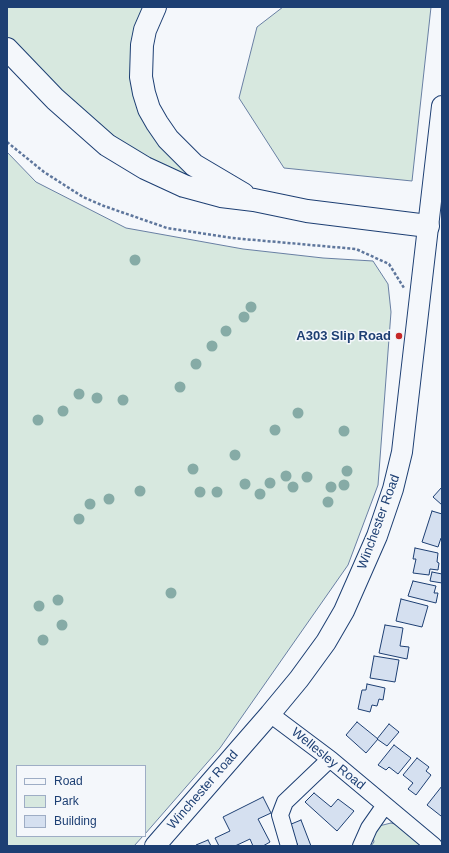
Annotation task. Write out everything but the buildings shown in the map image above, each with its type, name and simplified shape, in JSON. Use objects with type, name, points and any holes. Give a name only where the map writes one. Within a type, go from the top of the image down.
[{"type":"highway","points":[[155,7],[147,23],[142,45],[141,77],[149,109],[156,123],[168,139],[194,165],[254,200]]},
{"type":"highway","points":[[7,49],[72,115],[108,145],[145,168],[184,186],[221,196],[254,200],[307,211],[428,226]]},
{"type":"main road","name":"Winchester Road","points":[[155,846],[299,679],[344,611],[377,536],[393,489],[402,452],[442,106]]},
{"type":"street","name":"Wellesley Road","points":[[270,714],[330,759],[434,846]]},
{"type":"street","points":[[289,846],[280,816],[285,802],[330,759]]},
{"type":"street","points":[[361,846],[369,828],[385,806]]},
{"type":"path","points":[[7,142],[44,172],[84,197],[104,206],[167,228],[232,238],[356,248],[389,264],[418,311]]},
{"type":"green space","points":[[7,7],[150,7],[135,64],[200,182],[144,158],[69,103],[7,38]]},
{"type":"green space","points":[[283,7],[431,7],[412,181],[284,168],[239,98],[257,27]]},
{"type":"green space","points":[[7,152],[36,182],[126,228],[243,249],[323,258],[373,261],[388,284],[391,312],[378,485],[348,565],[220,748],[146,833],[146,765],[16,765],[16,837],[142,837],[134,846],[7,846]]},
{"type":"green space","points":[[391,823],[402,826],[424,846],[371,846],[374,842],[372,832],[379,826]]},
{"type":"place","name":"A303 Slip Road","points":[[399,336]]}]
